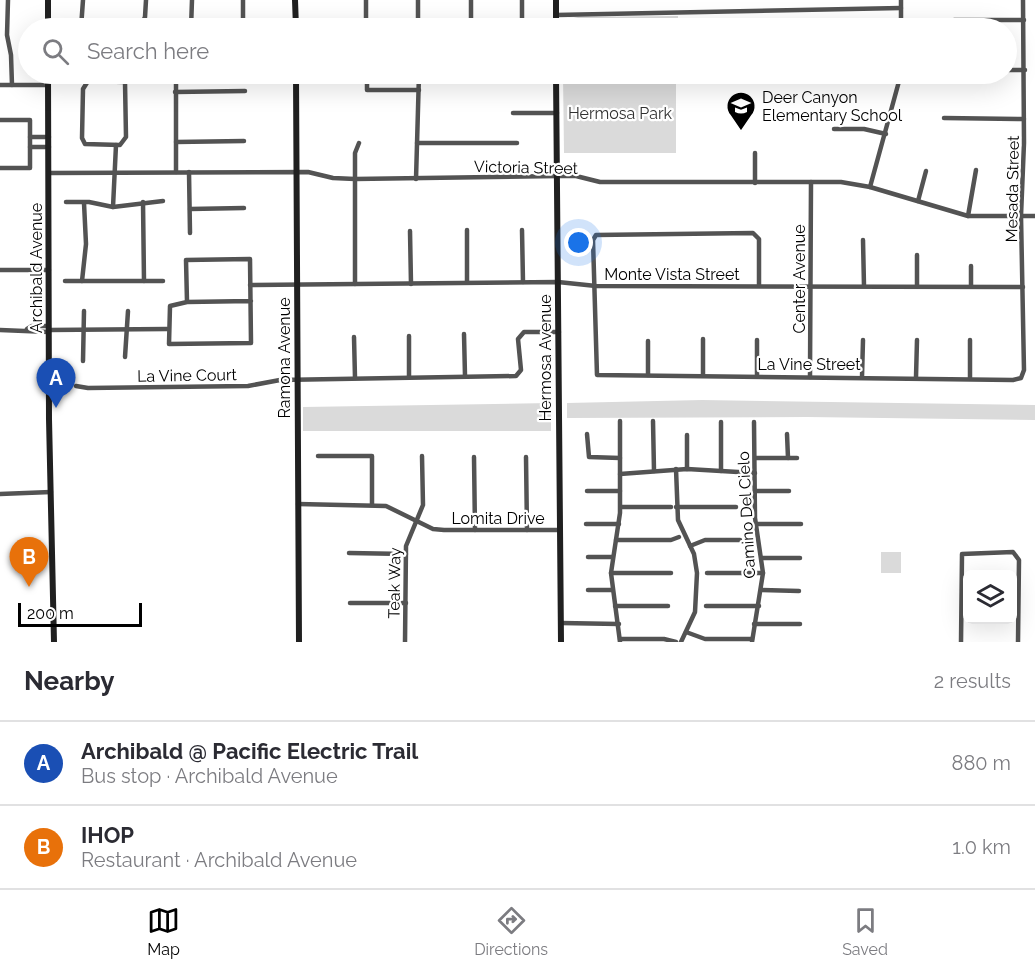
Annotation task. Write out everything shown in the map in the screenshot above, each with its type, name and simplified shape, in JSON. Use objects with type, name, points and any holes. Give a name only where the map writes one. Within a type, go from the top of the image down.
[{"type":"street","points":[[8,0],[12,85]]},
{"type":"street","points":[[48,0],[48,18]]},
{"type":"street","points":[[82,18],[83,0]]},
{"type":"street","points":[[145,18],[146,0]]},
{"type":"street","points":[[191,18],[192,0]]},
{"type":"street","points":[[243,0],[243,18]]},
{"type":"street","points":[[295,0],[296,18]]},
{"type":"street","points":[[366,0],[366,18]]},
{"type":"street","points":[[418,0],[418,18]]},
{"type":"street","points":[[471,0],[471,18]]},
{"type":"street","points":[[522,0],[522,18]]},
{"type":"street","points":[[556,0],[556,15],[901,8]]},
{"type":"street","points":[[901,0],[901,18]]},
{"type":"street","name":"Mesada Street","points":[[1021,378],[1024,370],[1021,216],[1024,119],[1023,0]]},
{"type":"street","points":[[1017,20],[1024,20]]},
{"type":"street","points":[[0,27],[8,27]]},
{"type":"street","points":[[1017,70],[1024,70]]},
{"type":"street","points":[[84,84],[82,138],[85,144],[116,145],[125,142],[126,84]]},
{"type":"street","points":[[175,84],[176,172]]},
{"type":"street","name":"Ramona Avenue","points":[[296,84],[299,642]]},
{"type":"street","points":[[367,84],[367,90],[419,90]]},
{"type":"street","points":[[416,179],[419,84]]},
{"type":"street","name":"Hermosa Avenue","points":[[556,84],[561,642]]},
{"type":"street","points":[[870,187],[899,84]]},
{"type":"street","points":[[0,85],[48,85]]},
{"type":"street","name":"Archibald Avenue","points":[[48,85],[54,642]]},
{"type":"street","points":[[175,92],[244,91]]},
{"type":"street","points":[[513,113],[557,113]]},
{"type":"street","points":[[944,118],[1024,119]]},
{"type":"street","points":[[0,120],[30,120],[30,168],[0,168]]},
{"type":"street","points":[[834,129],[864,129],[886,134]]},
{"type":"street","points":[[30,138],[49,138]]},
{"type":"street","points":[[176,142],[244,141]]},
{"type":"street","points":[[355,284],[355,153],[359,143]]},
{"type":"street","points":[[417,144],[517,143]]},
{"type":"street","points":[[113,207],[116,145]]},
{"type":"street","points":[[30,147],[49,147]]},
{"type":"street","points":[[755,153],[755,183]]},
{"type":"street","points":[[968,216],[976,170]]},
{"type":"street","points":[[918,201],[926,171]]},
{"type":"street","points":[[189,172],[190,232]]},
{"type":"street","name":"Victoria Street","points":[[49,173],[296,172],[355,179],[576,176],[600,182],[811,182],[870,187],[968,216],[1035,216]]},
{"type":"street","name":"Center Avenue","points":[[810,376],[811,182]]},
{"type":"street","points":[[66,202],[113,207],[164,201]]},
{"type":"street","points":[[143,202],[144,281]]},
{"type":"street","points":[[82,281],[86,252],[84,203]]},
{"type":"street","points":[[189,209],[244,208]]},
{"type":"street","points":[[466,230],[468,282]]},
{"type":"street","points":[[522,230],[523,282]]},
{"type":"street","points":[[410,231],[411,284]]},
{"type":"street","points":[[596,286],[594,240],[596,235],[758,235],[759,285]]},
{"type":"street","points":[[863,240],[864,286]]},
{"type":"street","points":[[917,255],[917,286]]},
{"type":"street","points":[[187,302],[186,260],[250,259],[251,343],[169,344],[167,329],[170,306],[187,302],[250,301]]},
{"type":"street","points":[[971,266],[971,286]]},
{"type":"street","points":[[0,270],[49,270]]},
{"type":"street","points":[[64,281],[164,281]]},
{"type":"street","name":"Monte Vista Street","points":[[250,285],[558,282],[596,286],[1023,287]]},
{"type":"street","name":"La Vine Street","points":[[596,286],[597,375],[1021,378]]},
{"type":"street","points":[[83,361],[84,311]]},
{"type":"street","points":[[125,357],[128,311]]},
{"type":"street","points":[[0,330],[27,329],[32,326],[49,329],[167,329]]},
{"type":"street","points":[[297,380],[519,374],[521,370],[520,335],[524,332],[559,332]]},
{"type":"street","points":[[464,334],[465,376]]},
{"type":"street","points":[[409,336],[409,377]]},
{"type":"street","points":[[354,337],[355,378]]},
{"type":"street","points":[[703,339],[703,375]]},
{"type":"street","points":[[970,339],[970,378]]},
{"type":"street","points":[[757,340],[757,376]]},
{"type":"street","points":[[862,377],[863,340]]},
{"type":"street","points":[[916,340],[916,377]]},
{"type":"street","points":[[648,341],[648,375]]},
{"type":"street","name":"La Vine Court","points":[[76,386],[88,388],[248,386],[268,381],[297,380]]},
{"type":"street","points":[[654,421],[654,471]]},
{"type":"street","points":[[620,422],[621,507],[611,573],[620,641],[664,639],[678,642],[686,632],[697,604],[697,566],[673,507],[676,469]]},
{"type":"street","points":[[721,422],[721,471]]},
{"type":"street","name":"Camino Del Cielo","points":[[752,641],[762,591],[763,573],[756,524],[754,422]]},
{"type":"street","points":[[587,434],[589,457],[620,458]]},
{"type":"street","points":[[787,434],[788,458]]},
{"type":"street","points":[[687,435],[687,469]]},
{"type":"street","points":[[318,456],[372,456],[372,505]]},
{"type":"street","name":"Teak Way","points":[[405,642],[406,540],[423,505],[422,456]]},
{"type":"street","points":[[474,457],[475,530]]},
{"type":"street","points":[[526,457],[527,530]]},
{"type":"street","points":[[755,458],[797,458]]},
{"type":"street","points":[[620,474],[676,469],[755,473]]},
{"type":"street","points":[[586,491],[620,491]]},
{"type":"street","points":[[755,491],[789,491]]},
{"type":"street","points":[[0,494],[51,492]]},
{"type":"street","name":"Lomita Drive","points":[[298,504],[372,505],[396,510],[433,529],[559,530]]},
{"type":"street","points":[[621,507],[736,507]]},
{"type":"street","points":[[586,524],[619,524]]},
{"type":"street","points":[[756,524],[801,524]]},
{"type":"street","points":[[616,540],[670,540],[679,537]]},
{"type":"street","points":[[690,546],[705,540],[740,540]]},
{"type":"street","points":[[962,642],[962,555],[1013,552],[1018,555],[1018,642]]},
{"type":"street","points":[[349,553],[406,554]]},
{"type":"street","points":[[588,557],[612,557]]},
{"type":"street","points":[[762,558],[800,558]]},
{"type":"street","points":[[611,573],[671,573]]},
{"type":"street","points":[[706,573],[763,573]]},
{"type":"street","points":[[588,590],[612,591]]},
{"type":"street","points":[[762,591],[799,591]]},
{"type":"street","points":[[350,603],[406,603]]},
{"type":"street","points":[[615,606],[668,606]]},
{"type":"street","points":[[706,606],[759,606]]},
{"type":"street","points":[[561,623],[619,624]]},
{"type":"street","points":[[754,624],[800,624]]},
{"type":"street","points":[[686,632],[705,639],[752,641]]},
{"type":"green space","points":[[678,16],[678,18],[574,18]]},
{"type":"green space","name":"Hermosa Park","points":[[563,84],[676,84],[676,153],[564,153]]},
{"type":"green space","points":[[702,400],[1035,405],[1035,420],[807,417],[567,418],[567,403]]},
{"type":"green space","points":[[551,403],[551,431],[303,431],[303,407]]},
{"type":"green space","points":[[881,552],[901,552],[901,573],[881,573]]},
{"type":"place","name":"Deer Canyon Elementary School","points":[[741,132]]},
{"type":"place","name":"Archibald @ Pacific Electric Trail","points":[[56,408]]},
{"type":"place","name":"IHOP","points":[[29,587]]}]
